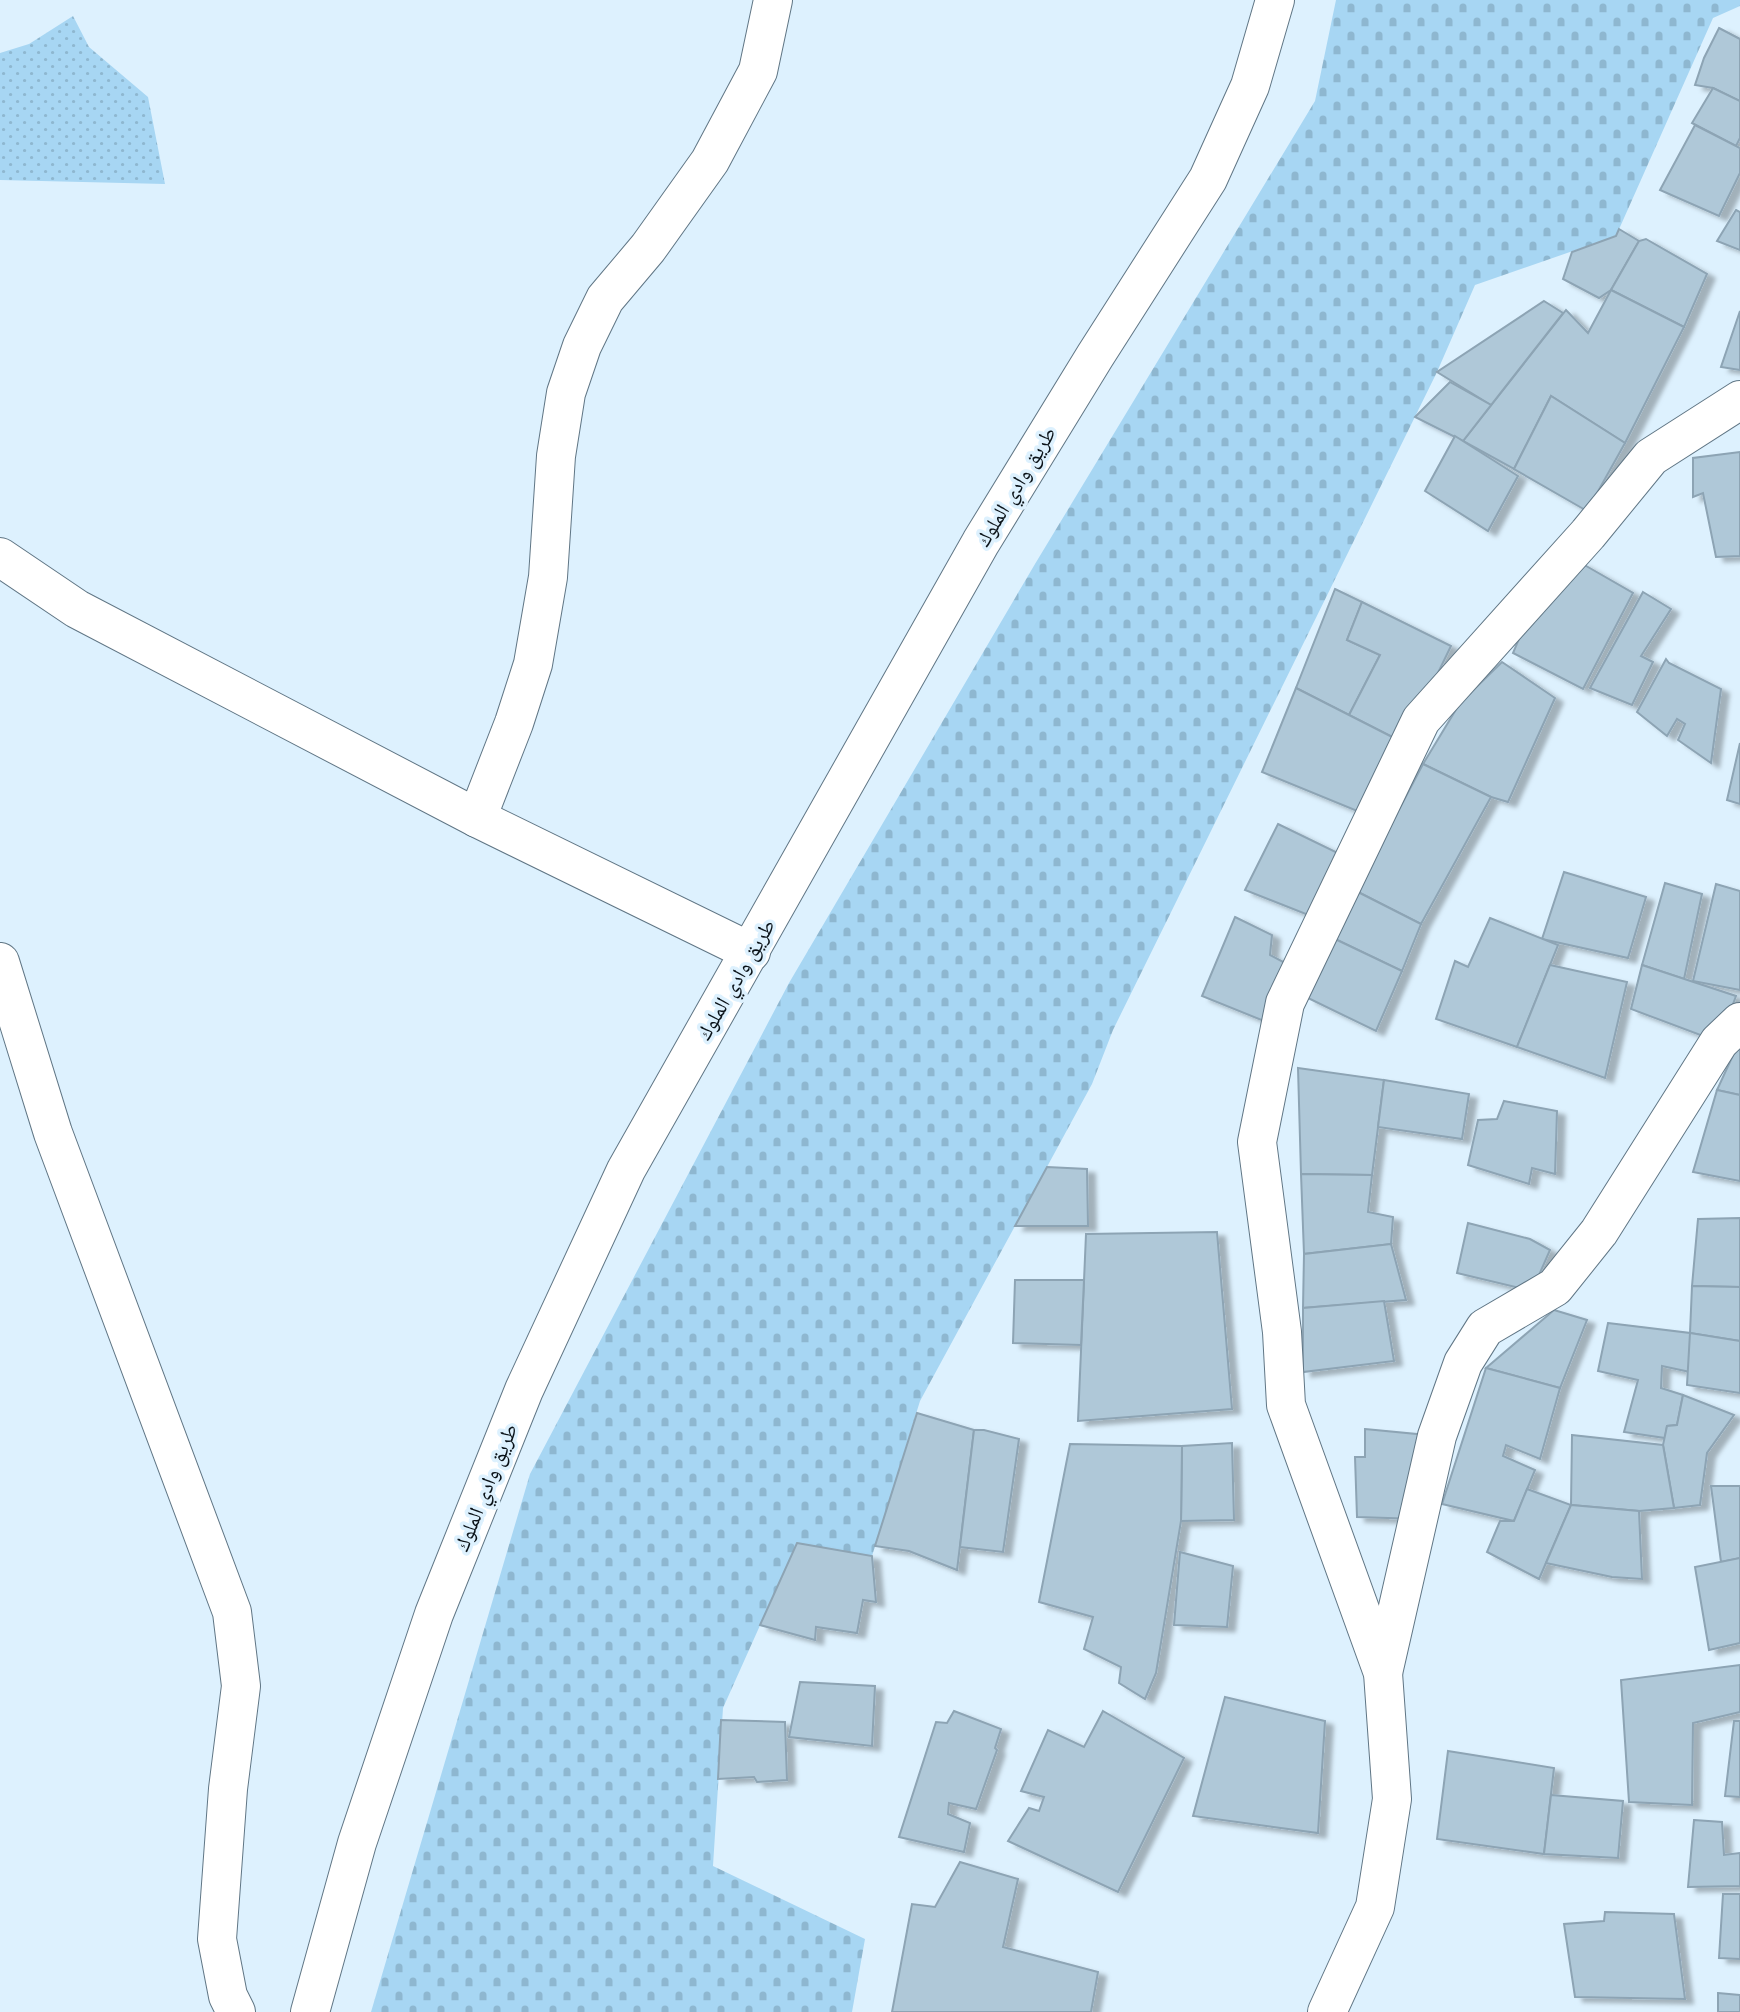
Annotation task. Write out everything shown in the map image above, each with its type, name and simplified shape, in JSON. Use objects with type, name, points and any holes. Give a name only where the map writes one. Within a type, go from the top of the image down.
[{"type":"street","points":[[477,818],[514,723],[533,664],[548,577],[556,456],[566,393],[582,346],[605,299],[648,248],[710,161],[758,71],[773,0]]},
{"type":"street","name":"طريق وادي الملوك","points":[[310,2012],[357,1843],[434,1614],[524,1390],[626,1170],[981,542],[1080,379],[1208,178],[1250,86],[1275,0]]},
{"type":"street","points":[[1327,2012],[1375,1907],[1392,1798],[1383,1673],[1286,1405],[1282,1332],[1257,1142],[1285,1003],[1421,720],[1588,534],[1651,457],[1740,400]]},
{"type":"street","points":[[0,557],[77,609],[477,818],[751,952]]},
{"type":"street","points":[[0,962],[53,1133],[232,1612],[241,1686],[228,1789],[217,1939],[228,1996],[236,2012]]},
{"type":"street","points":[[1383,1673],[1437,1436],[1463,1363],[1485,1328],[1555,1287],[1599,1232],[1719,1042],[1740,1022]]},
{"type":"green space","points":[[1336,0],[1740,0],[1740,6],[1713,18],[1616,236],[1475,285],[1437,372],[1113,1030],[1092,1084],[920,1401],[872,1556],[797,1543],[723,1708],[713,1866],[865,1939],[852,2012],[371,2012],[530,1474],[789,983],[1035,564],[1315,101]]},
{"type":"green space","points":[[73,16],[89,47],[148,97],[165,184],[0,180],[0,53],[29,44]]},
{"type":"building","points":[[1719,28],[1740,39],[1740,101],[1713,88],[1695,85],[1704,58]]},
{"type":"building","points":[[1713,88],[1740,101],[1740,138],[1736,146],[1692,123]]},
{"type":"building","points":[[1695,125],[1740,148],[1740,173],[1719,216],[1660,190]]},
{"type":"building","points":[[1736,210],[1740,212],[1740,250],[1717,241]]},
{"type":"building","points":[[1619,229],[1639,241],[1611,290],[1599,298],[1563,279],[1572,252],[1616,236]]},
{"type":"building","points":[[1646,239],[1707,274],[1684,327],[1611,290],[1639,241]]},
{"type":"building","points":[[1611,290],[1684,327],[1625,443],[1551,396],[1514,469],[1463,441],[1566,310],[1588,333]]},
{"type":"building","points":[[1544,301],[1563,313],[1491,405],[1437,372]]},
{"type":"building","points":[[1740,311],[1740,370],[1721,367]]},
{"type":"building","points":[[1450,382],[1491,405],[1463,441],[1415,417]]},
{"type":"building","points":[[1551,396],[1625,443],[1587,511],[1514,469]]},
{"type":"building","points":[[1455,436],[1518,476],[1488,531],[1425,491]]},
{"type":"building","points":[[1740,452],[1740,556],[1716,557],[1703,493],[1693,497],[1693,458]]},
{"type":"building","points":[[1581,563],[1633,593],[1583,689],[1513,653],[1527,620]]},
{"type":"building","points":[[1335,589],[1362,602],[1347,640],[1380,655],[1349,715],[1296,688]]},
{"type":"building","points":[[1643,592],[1671,609],[1641,656],[1653,662],[1632,705],[1590,688]]},
{"type":"building","points":[[1362,602],[1451,646],[1404,743],[1349,715],[1380,655],[1347,640]]},
{"type":"building","points":[[1666,659],[1721,689],[1711,763],[1678,740],[1685,724],[1677,719],[1667,736],[1637,712]]},
{"type":"building","points":[[1502,662],[1555,698],[1508,802],[1491,797],[1423,764],[1460,703]]},
{"type":"building","points":[[1296,688],[1404,743],[1367,815],[1262,772]]},
{"type":"building","points":[[1740,743],[1740,804],[1727,800]]},
{"type":"building","points":[[1423,764],[1491,797],[1421,924],[1356,891]]},
{"type":"building","points":[[1278,824],[1346,857],[1321,920],[1245,890]]},
{"type":"building","points":[[1564,872],[1646,897],[1628,958],[1542,939]]},
{"type":"building","points":[[1665,883],[1702,894],[1684,979],[1642,965]]},
{"type":"building","points":[[1716,884],[1740,891],[1740,990],[1693,981]]},
{"type":"building","points":[[1356,891],[1421,924],[1402,971],[1335,939]]},
{"type":"building","points":[[1235,917],[1272,935],[1270,955],[1300,971],[1269,1023],[1202,996]]},
{"type":"building","points":[[1490,918],[1558,945],[1517,1047],[1436,1019],[1455,961],[1468,967]]},
{"type":"building","points":[[1335,939],[1402,971],[1376,1031],[1308,998]]},
{"type":"building","points":[[1550,965],[1627,982],[1605,1078],[1517,1047]]},
{"type":"building","points":[[1642,965],[1736,996],[1719,1042],[1631,1009]]},
{"type":"building","points":[[1740,1040],[1740,1095],[1717,1090]]},
{"type":"building","points":[[1298,1068],[1384,1080],[1372,1175],[1301,1174]]},
{"type":"building","points":[[1384,1080],[1469,1094],[1462,1139],[1378,1127]]},
{"type":"building","points":[[1717,1090],[1740,1095],[1740,1181],[1693,1172]]},
{"type":"building","points":[[1504,1101],[1557,1111],[1555,1174],[1532,1168],[1529,1184],[1468,1165],[1478,1120],[1497,1119]]},
{"type":"building","points":[[1047,1167],[1087,1169],[1088,1226],[1015,1226]]},
{"type":"building","points":[[1301,1174],[1372,1175],[1368,1212],[1393,1217],[1391,1244],[1304,1254]]},
{"type":"building","points":[[1740,1218],[1740,1287],[1692,1286],[1698,1219]]},
{"type":"building","points":[[1468,1223],[1530,1239],[1550,1250],[1532,1291],[1457,1273]]},
{"type":"building","points":[[1217,1232],[1232,1409],[1078,1421],[1086,1234]]},
{"type":"building","points":[[1391,1244],[1406,1300],[1303,1308],[1304,1254]]},
{"type":"building","points":[[1015,1280],[1084,1280],[1081,1345],[1013,1343]]},
{"type":"building","points":[[1692,1286],[1740,1287],[1740,1341],[1690,1333]]},
{"type":"building","points":[[1384,1301],[1394,1361],[1303,1372],[1303,1308]]},
{"type":"building","points":[[1554,1310],[1587,1320],[1560,1388],[1486,1368]]},
{"type":"building","points":[[1608,1323],[1690,1333],[1690,1372],[1662,1366],[1661,1388],[1683,1395],[1677,1425],[1667,1426],[1665,1438],[1624,1432],[1638,1380],[1598,1371]]},
{"type":"building","points":[[1690,1333],[1740,1341],[1740,1393],[1687,1385]]},
{"type":"building","points":[[1486,1368],[1560,1388],[1540,1459],[1506,1445],[1503,1456],[1535,1470],[1514,1521],[1442,1504]]},
{"type":"building","points":[[1683,1395],[1734,1415],[1707,1453],[1700,1505],[1674,1508],[1663,1445],[1667,1426],[1677,1425]]},
{"type":"building","points":[[917,1413],[974,1430],[957,1570],[909,1551],[875,1546]]},
{"type":"building","points":[[1365,1429],[1437,1436],[1419,1519],[1357,1517],[1355,1457],[1365,1457]]},
{"type":"building","points":[[974,1430],[1019,1439],[1003,1552],[960,1547]]},
{"type":"building","points":[[1572,1435],[1663,1445],[1674,1508],[1639,1511],[1571,1505]]},
{"type":"building","points":[[1232,1443],[1234,1520],[1181,1521],[1182,1446]]},
{"type":"building","points":[[1070,1444],[1182,1446],[1181,1521],[1156,1673],[1145,1699],[1119,1683],[1121,1667],[1084,1649],[1093,1617],[1039,1602]]},
{"type":"building","points":[[1711,1486],[1740,1486],[1740,1558],[1721,1562]]},
{"type":"building","points":[[1527,1489],[1571,1505],[1539,1579],[1487,1552],[1500,1521],[1514,1521]]},
{"type":"building","points":[[1571,1505],[1639,1511],[1642,1579],[1612,1577],[1546,1563]]},
{"type":"building","points":[[797,1543],[872,1556],[876,1602],[863,1600],[857,1633],[816,1627],[815,1640],[760,1625]]},
{"type":"building","points":[[1180,1552],[1233,1566],[1227,1627],[1174,1625]]},
{"type":"building","points":[[1740,1558],[1740,1643],[1709,1650],[1695,1567]]},
{"type":"building","points":[[1740,1665],[1740,1712],[1693,1723],[1692,1805],[1629,1802],[1621,1680]]},
{"type":"building","points":[[800,1682],[875,1686],[872,1746],[789,1737]]},
{"type":"building","points":[[1225,1697],[1325,1721],[1318,1833],[1193,1816]]},
{"type":"building","points":[[954,1711],[1001,1729],[995,1748],[997,1750],[976,1809],[949,1803],[948,1814],[970,1823],[964,1852],[899,1837],[936,1722],[947,1723]]},
{"type":"building","points":[[1103,1711],[1184,1758],[1118,1892],[1008,1841],[1029,1808],[1039,1811],[1044,1797],[1021,1791],[1048,1730],[1084,1747]]},
{"type":"building","points":[[721,1720],[785,1722],[787,1780],[757,1782],[754,1777],[718,1779]]},
{"type":"building","points":[[1734,1721],[1740,1721],[1740,1797],[1725,1796]]},
{"type":"building","points":[[1448,1751],[1554,1768],[1544,1854],[1437,1839]]},
{"type":"building","points":[[1551,1795],[1623,1801],[1618,1858],[1544,1854]]},
{"type":"building","points":[[1694,1820],[1722,1822],[1724,1855],[1740,1853],[1740,1886],[1688,1887]]},
{"type":"building","points":[[960,1862],[1018,1879],[1003,1947],[1098,1972],[1091,2012],[892,2012],[912,1904],[935,1907]]},
{"type":"building","points":[[1723,1894],[1740,1894],[1740,1959],[1719,1958]]},
{"type":"building","points":[[1605,1912],[1674,1914],[1685,1999],[1575,1997],[1564,1924],[1604,1921]]},
{"type":"building","points":[[1718,1993],[1740,1995],[1740,2012],[1718,2012]]}]
